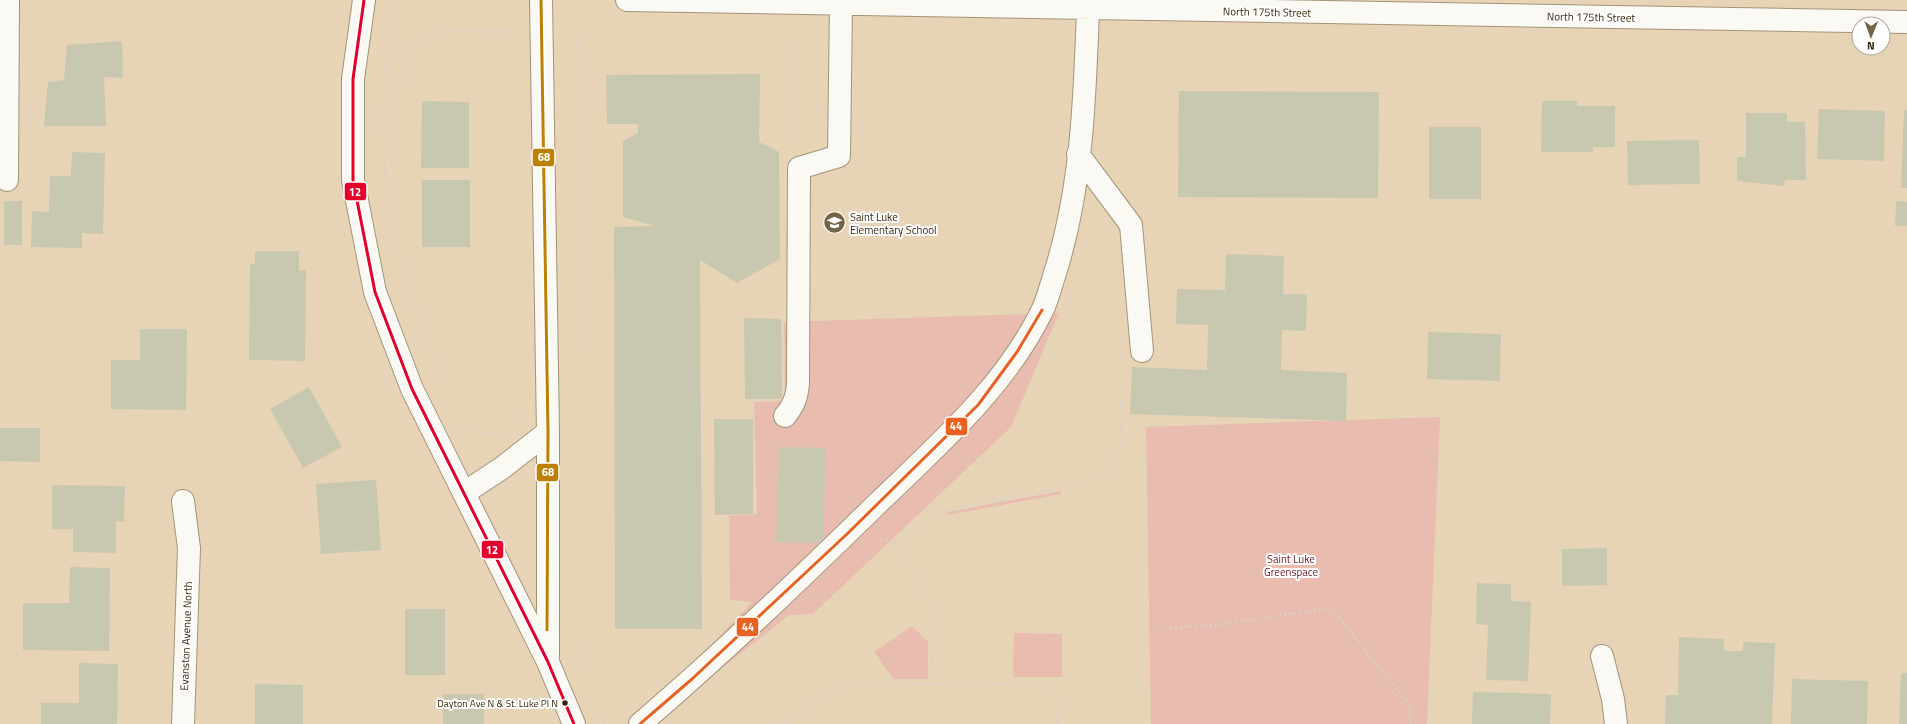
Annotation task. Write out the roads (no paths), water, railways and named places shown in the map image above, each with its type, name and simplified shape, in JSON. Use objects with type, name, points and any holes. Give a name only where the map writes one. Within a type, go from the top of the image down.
[{"type":"street","points":[[7,180],[8,0]]},
{"type":"street","points":[[364,0],[352,79],[353,180],[375,292],[412,389],[548,662],[574,724]]},
{"type":"street","points":[[541,0],[548,432],[548,662]]},
{"type":"street","name":"North 175th Street","points":[[627,0],[1088,8],[1633,9],[1907,22]]},
{"type":"street","points":[[785,416],[792,408],[797,397],[798,383],[799,168],[839,156],[841,4]]},
{"type":"street","points":[[640,724],[692,679],[846,534],[978,405],[1017,352],[1042,310],[1063,246],[1074,193],[1086,74],[1088,8]]},
{"type":"street","points":[[1078,154],[1131,225],[1142,351]]},
{"type":"street","points":[[464,493],[502,468],[548,432]]},
{"type":"street","name":"Evanston Avenue North","points":[[183,501],[189,548],[183,724]]},
{"type":"street","points":[[1602,656],[1613,700],[1616,724]]},
{"type":"place","name":"Saint Luke Elementary School","points":[[835,223]]},
{"type":"place","name":"Dayton Ave N & St. Luke Pl N","points":[[565,703]]},
{"type":"park label","name":"Saint Luke Greenspace","points":[[1291,565]]}]
